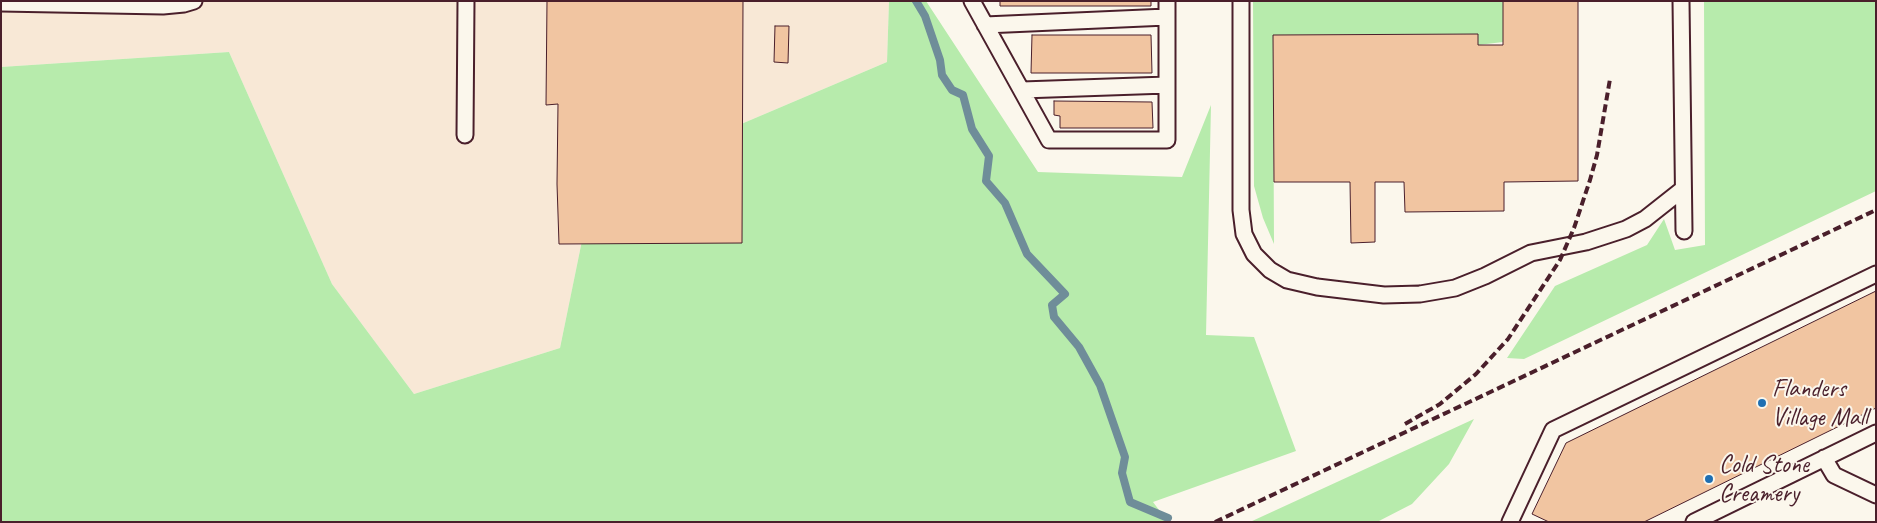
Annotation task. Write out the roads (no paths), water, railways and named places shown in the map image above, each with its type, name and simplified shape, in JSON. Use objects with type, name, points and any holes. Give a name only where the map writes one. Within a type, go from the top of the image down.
[{"type":"lane","points":[[1,4],[163,6],[194,1]]},
{"type":"lane","points":[[465,135],[466,1]]},
{"type":"lane","points":[[972,1],[985,25],[1022,90],[1049,140],[1167,140],[1167,9],[985,25]]},
{"type":"lane","points":[[1241,1],[1241,210],[1244,234],[1254,254],[1270,270],[1287,280],[1325,288],[1384,295],[1420,294],[1454,288],[1485,276],[1532,253],[1586,242],[1626,229],[1645,219],[1683,189]]},
{"type":"lane","points":[[1681,1],[1684,231]]},
{"type":"lane","points":[[1022,90],[1167,85]]},
{"type":"lane","points":[[1510,522],[1553,430],[1876,274]]},
{"type":"lane","points":[[1694,522],[1876,433]]},
{"type":"lane","points":[[1824,458],[1834,475],[1876,495]]},
{"type":"waterway","points":[[916,1],[925,16],[940,60],[942,75],[952,90],[963,95],[972,129],[989,156],[986,181],[1005,203],[1027,254],[1065,294],[1052,305],[1054,317],[1079,347],[1100,385],[1125,457],[1122,473],[1130,502],[1168,518]]},
{"type":"railway","points":[[1405,424],[1440,404],[1476,374],[1508,339],[1560,260],[1574,228],[1597,155],[1610,79]]},
{"type":"railway","points":[[1215,522],[1876,210]]},
{"type":"place","name":"Flanders Village Mall","points":[[1762,403]]},
{"type":"place","name":"Cold Stone Creamery","points":[[1709,479]]}]
